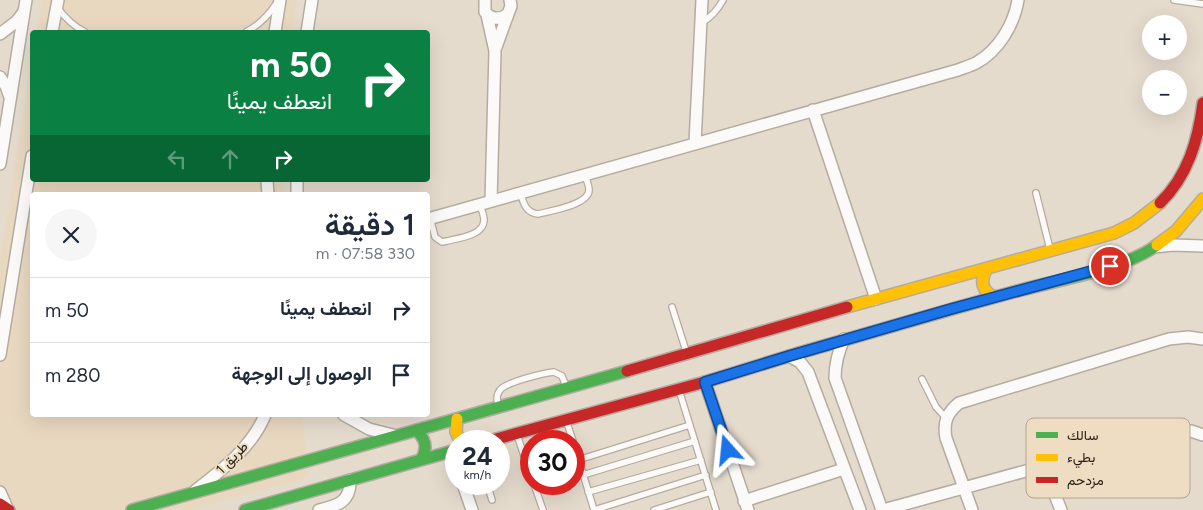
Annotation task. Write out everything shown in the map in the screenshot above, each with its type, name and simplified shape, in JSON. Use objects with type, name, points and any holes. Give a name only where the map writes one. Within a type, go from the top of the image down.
[{"type":"street","points":[[275,30],[279,0]]},
{"type":"street","points":[[307,30],[312,0]]},
{"type":"street","points":[[485,0],[484,8],[495,51]]},
{"type":"street","points":[[486,203],[495,51],[500,32],[511,6],[510,0]]},
{"type":"street","points":[[695,143],[702,0]]},
{"type":"street","points":[[430,219],[958,70],[976,63],[992,52],[1004,36],[1013,19],[1018,0]]},
{"type":"street","points":[[52,30],[57,3]]},
{"type":"street","points":[[0,34],[13,25],[25,6]]},
{"type":"street","points":[[0,164],[3,127],[11,99],[25,6]]},
{"type":"street","points":[[487,15],[498,19],[508,14]]},
{"type":"street","points":[[0,77],[11,99]]},
{"type":"street","points":[[510,436],[705,382],[844,339],[950,294],[986,270],[1114,234],[1149,214],[1164,201],[1181,177],[1194,151],[1203,104]]},
{"type":"street","points":[[813,110],[876,299]]},
{"type":"street","points":[[0,355],[30,168]]},
{"type":"street","points":[[132,510],[876,299],[950,294],[994,297],[1096,270],[1125,261],[1153,248],[1176,231],[1196,210],[1203,199]]},
{"type":"street","points":[[1153,248],[1173,245],[1203,246]]},
{"type":"street","points":[[986,270],[982,286],[989,295],[994,297]]},
{"type":"street","points":[[972,510],[944,428],[946,418],[951,409],[959,403],[1169,339],[1188,337],[1203,339]]},
{"type":"street","points":[[844,339],[837,358],[835,378],[883,510],[1026,472]]},
{"type":"street","points":[[789,356],[800,362],[808,372],[860,510]]},
{"type":"street","points":[[705,382],[746,505],[844,469]]},
{"type":"street","name":"طريق 1","points":[[192,493],[232,460],[249,441],[264,417]]},
{"type":"street","points":[[348,417],[369,429],[398,436]]},
{"type":"street","points":[[456,430],[457,419]]},
{"type":"street","points":[[416,430],[422,435],[426,448],[421,460]]},
{"type":"street","points":[[1190,431],[1203,435]]},
{"type":"street","points":[[246,510],[445,453]]},
{"type":"street","points":[[319,510],[336,506],[344,500],[350,489],[350,480]]},
{"type":"street","points":[[0,492],[5,507]]},
{"type":"street","points":[[466,495],[472,510]]},
{"type":"street","points":[[1056,498],[1061,510]]},
{"type":"lane","points":[[249,30],[258,25],[270,13],[279,0]]},
{"type":"lane","points":[[700,24],[718,10],[723,0]]},
{"type":"lane","points":[[1174,0],[1203,4]]},
{"type":"lane","points":[[57,3],[66,18],[80,30]]},
{"type":"lane","points":[[520,193],[526,208],[533,213],[538,214],[571,205],[579,202],[587,195],[589,190],[585,174]]},
{"type":"lane","points":[[1036,193],[1051,251]]},
{"type":"lane","points":[[430,222],[435,237],[442,242],[476,233],[483,225],[486,203]]},
{"type":"lane","points":[[672,307],[687,354]]},
{"type":"lane","points":[[498,407],[497,395],[506,385],[554,372],[562,376],[566,388]]},
{"type":"lane","points":[[922,379],[936,407],[946,418]]},
{"type":"lane","points":[[679,389],[711,492],[714,509]]},
{"type":"lane","points":[[566,420],[569,430]]},
{"type":"lane","points":[[585,458],[690,425]]},
{"type":"lane","points":[[516,434],[520,445]]},
{"type":"lane","points":[[585,474],[695,441]]},
{"type":"lane","points":[[588,492],[701,460]]},
{"type":"lane","points":[[585,482],[594,510],[706,476]]},
{"type":"lane","points":[[654,510],[711,492]]},
{"type":"lane","points":[[490,495],[492,500]]},
{"type":"lane","points":[[538,495],[543,510]]},
{"type":"shaded area","points":[[42,0],[297,0],[292,30],[37,30]]},
{"type":"shaded area","points":[[30,72],[30,182],[283,182],[284,192],[30,192],[30,417],[302,417],[309,477],[190,510],[0,510],[0,257]]},
{"type":"traffic: fast","points":[[799,353],[1021,290],[1111,267],[1144,253],[1157,245]]},
{"type":"traffic: fast","points":[[132,510],[627,371]]},
{"type":"traffic: fast","points":[[416,430],[425,444],[425,452],[421,460]]},
{"type":"traffic: fast","points":[[245,510],[445,453]]},
{"type":"traffic: slow","points":[[1157,245],[1176,231],[1203,199]]},
{"type":"traffic: slow","points":[[847,307],[1114,233],[1134,223],[1160,203]]},
{"type":"traffic: slow","points":[[986,270],[983,285],[987,292],[994,297]]},
{"type":"traffic: slow","points":[[456,430],[457,419]]},
{"type":"traffic: jam","points":[[1160,203],[1170,192],[1185,169],[1195,144],[1203,103]]},
{"type":"traffic: jam","points":[[627,371],[847,307]]},
{"type":"traffic: jam","points":[[510,435],[705,382],[799,353]]},
{"type":"traffic: jam","points":[[0,504],[9,510]]},
{"type":"route","points":[[728,450],[705,382],[951,309],[1110,266]]}]
